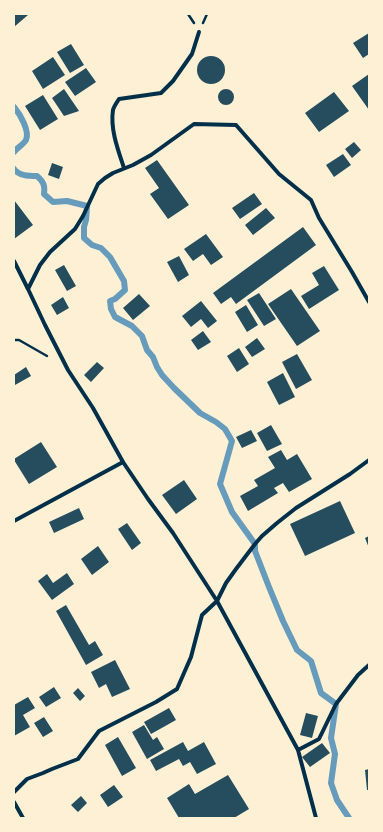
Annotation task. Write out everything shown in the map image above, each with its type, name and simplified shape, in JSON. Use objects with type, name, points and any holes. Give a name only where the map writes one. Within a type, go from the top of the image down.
[{"type":"street","points":[[124,168],[113,126],[113,108],[119,99],[161,94],[173,81],[192,54],[199,32]]},
{"type":"street","points":[[28,289],[40,265],[50,252],[75,229],[83,216],[98,184],[105,178],[151,155],[194,124],[236,125],[279,174],[311,200],[319,218],[369,302]]},
{"type":"street","points":[[14,261],[68,370],[94,408],[123,462],[173,533],[217,601],[298,750],[316,818]]},
{"type":"street","points":[[14,792],[27,779],[78,759],[99,731],[156,702],[177,689],[191,657],[202,615],[217,601],[236,569],[262,536],[296,508],[350,474],[369,460]]},
{"type":"street","points":[[14,521],[123,462]]},
{"type":"street","points":[[298,750],[319,739],[336,704],[358,676],[369,665]]},
{"type":"street","points":[[14,802],[23,818]]},
{"type":"path","points":[[14,340],[19,340],[48,356]]},
{"type":"building","points":[[14,14],[27,14],[28,15],[14,27]]},
{"type":"building","points":[[369,33],[369,54],[363,58],[353,43]]},
{"type":"building","points":[[71,44],[84,65],[70,73],[57,52]]},
{"type":"building","points":[[211,56],[221,60],[225,70],[221,80],[211,84],[201,80],[197,70],[201,60]]},
{"type":"building","points":[[53,57],[65,75],[43,89],[32,71]]},
{"type":"building","points":[[86,68],[96,82],[75,96],[65,82]]},
{"type":"building","points":[[369,74],[369,110],[352,86]]},
{"type":"building","points":[[64,89],[79,111],[64,116],[52,98]]},
{"type":"building","points":[[223,89],[229,89],[234,94],[232,103],[229,105],[223,105],[218,100],[218,94]]},
{"type":"building","points":[[334,92],[349,111],[319,132],[305,113]]},
{"type":"building","points":[[43,95],[58,119],[40,130],[25,106]]},
{"type":"building","points":[[354,142],[361,150],[352,158],[345,149]]},
{"type":"building","points":[[343,154],[351,165],[334,177],[326,165]]},
{"type":"building","points":[[157,160],[189,205],[168,219],[150,194],[159,188],[145,168]]},
{"type":"building","points":[[52,163],[63,167],[59,179],[48,175]]},
{"type":"building","points":[[254,193],[262,204],[240,219],[232,208]]},
{"type":"building","points":[[14,200],[33,225],[14,239]]},
{"type":"building","points":[[266,208],[275,218],[253,235],[245,225]]},
{"type":"building","points":[[303,227],[316,245],[236,304],[231,297],[221,304],[213,293]]},
{"type":"building","points":[[206,234],[223,257],[211,265],[203,254],[193,261],[184,249]]},
{"type":"building","points":[[179,256],[189,275],[178,282],[167,262]]},
{"type":"building","points":[[64,265],[76,286],[67,291],[55,270]]},
{"type":"building","points":[[324,266],[339,290],[309,309],[301,296],[319,285],[312,273]]},
{"type":"building","points":[[291,289],[320,331],[297,346],[268,304]]},
{"type":"building","points":[[259,293],[276,319],[264,326],[247,300]]},
{"type":"building","points":[[139,294],[150,306],[133,320],[123,308]]},
{"type":"building","points":[[63,297],[69,308],[57,315],[51,305]]},
{"type":"building","points":[[201,301],[217,321],[208,328],[201,319],[191,327],[182,316]]},
{"type":"building","points":[[246,305],[258,325],[247,332],[235,312]]},
{"type":"building","points":[[203,331],[211,342],[198,350],[191,340]]},
{"type":"building","points":[[257,338],[265,349],[252,357],[245,347]]},
{"type":"building","points":[[239,348],[249,364],[237,372],[227,356]]},
{"type":"building","points":[[297,354],[312,380],[296,389],[282,362]]},
{"type":"building","points":[[97,362],[104,368],[91,382],[84,375]]},
{"type":"building","points":[[26,367],[31,376],[15,385],[14,375]]},
{"type":"building","points":[[283,373],[295,397],[279,405],[267,382]]},
{"type":"building","points":[[271,425],[282,444],[267,451],[257,433]]},
{"type":"building","points":[[251,430],[257,441],[242,448],[236,437]]},
{"type":"building","points":[[41,442],[57,467],[29,484],[14,459]]},
{"type":"building","points":[[281,450],[287,460],[297,454],[312,479],[289,492],[283,483],[274,488],[278,493],[248,511],[240,496],[258,486],[254,480],[275,468],[268,457]]},
{"type":"building","points":[[184,480],[197,499],[176,514],[162,495]]},
{"type":"building","points":[[340,501],[355,533],[305,556],[290,524]]},
{"type":"building","points":[[79,508],[84,519],[54,533],[49,522]]},
{"type":"building","points":[[127,523],[141,543],[132,550],[118,529]]},
{"type":"building","points":[[369,536],[369,548],[365,538]]},
{"type":"building","points":[[98,546],[109,562],[92,575],[81,559]]},
{"type":"building","points":[[67,573],[74,584],[52,600],[38,581],[47,574],[53,583]]},
{"type":"building","points":[[66,605],[89,645],[95,641],[103,655],[86,665],[56,611]]},
{"type":"building","points":[[115,660],[130,689],[112,697],[106,684],[99,688],[91,672]]},
{"type":"building","points":[[54,687],[61,698],[46,707],[39,697]]},
{"type":"building","points":[[78,688],[85,696],[80,701],[73,693]]},
{"type":"building","points":[[28,697],[35,708],[23,715],[30,727],[14,736],[14,705]]},
{"type":"building","points":[[169,708],[176,720],[151,734],[144,722]]},
{"type":"building","points":[[306,713],[318,716],[312,738],[300,735]]},
{"type":"building","points":[[44,717],[53,731],[43,737],[34,723]]},
{"type":"building","points":[[144,725],[153,740],[157,737],[164,749],[147,759],[132,732]]},
{"type":"building","points":[[118,737],[136,768],[122,776],[105,745]]},
{"type":"building","points":[[183,742],[188,751],[204,742],[216,764],[197,774],[190,762],[183,766],[179,759],[156,771],[150,760]]},
{"type":"building","points":[[322,743],[330,753],[310,767],[302,757]]},
{"type":"building","points":[[369,769],[369,790],[367,790],[365,770]]},
{"type":"building","points":[[228,775],[249,809],[234,818],[179,818],[167,798],[189,784],[195,794]]},
{"type":"building","points":[[114,785],[123,797],[108,807],[100,795]]},
{"type":"building","points":[[81,796],[87,803],[78,812],[71,805]]},
{"type":"waterway","points":[[14,107],[24,123],[27,132],[25,142],[14,152]]},
{"type":"waterway","points":[[14,169],[21,174],[37,176],[44,184],[44,194],[53,202],[67,201],[87,206],[84,238],[92,245],[101,248],[110,257],[124,281],[125,290],[115,299],[110,301],[111,309],[115,317],[132,326],[142,336],[147,350],[153,357],[162,375],[200,413],[225,429],[232,441],[220,484],[232,512],[255,544],[255,551],[269,587],[297,650],[311,661],[321,693],[336,704],[331,738],[335,754],[331,783],[337,800],[349,818]]}]
